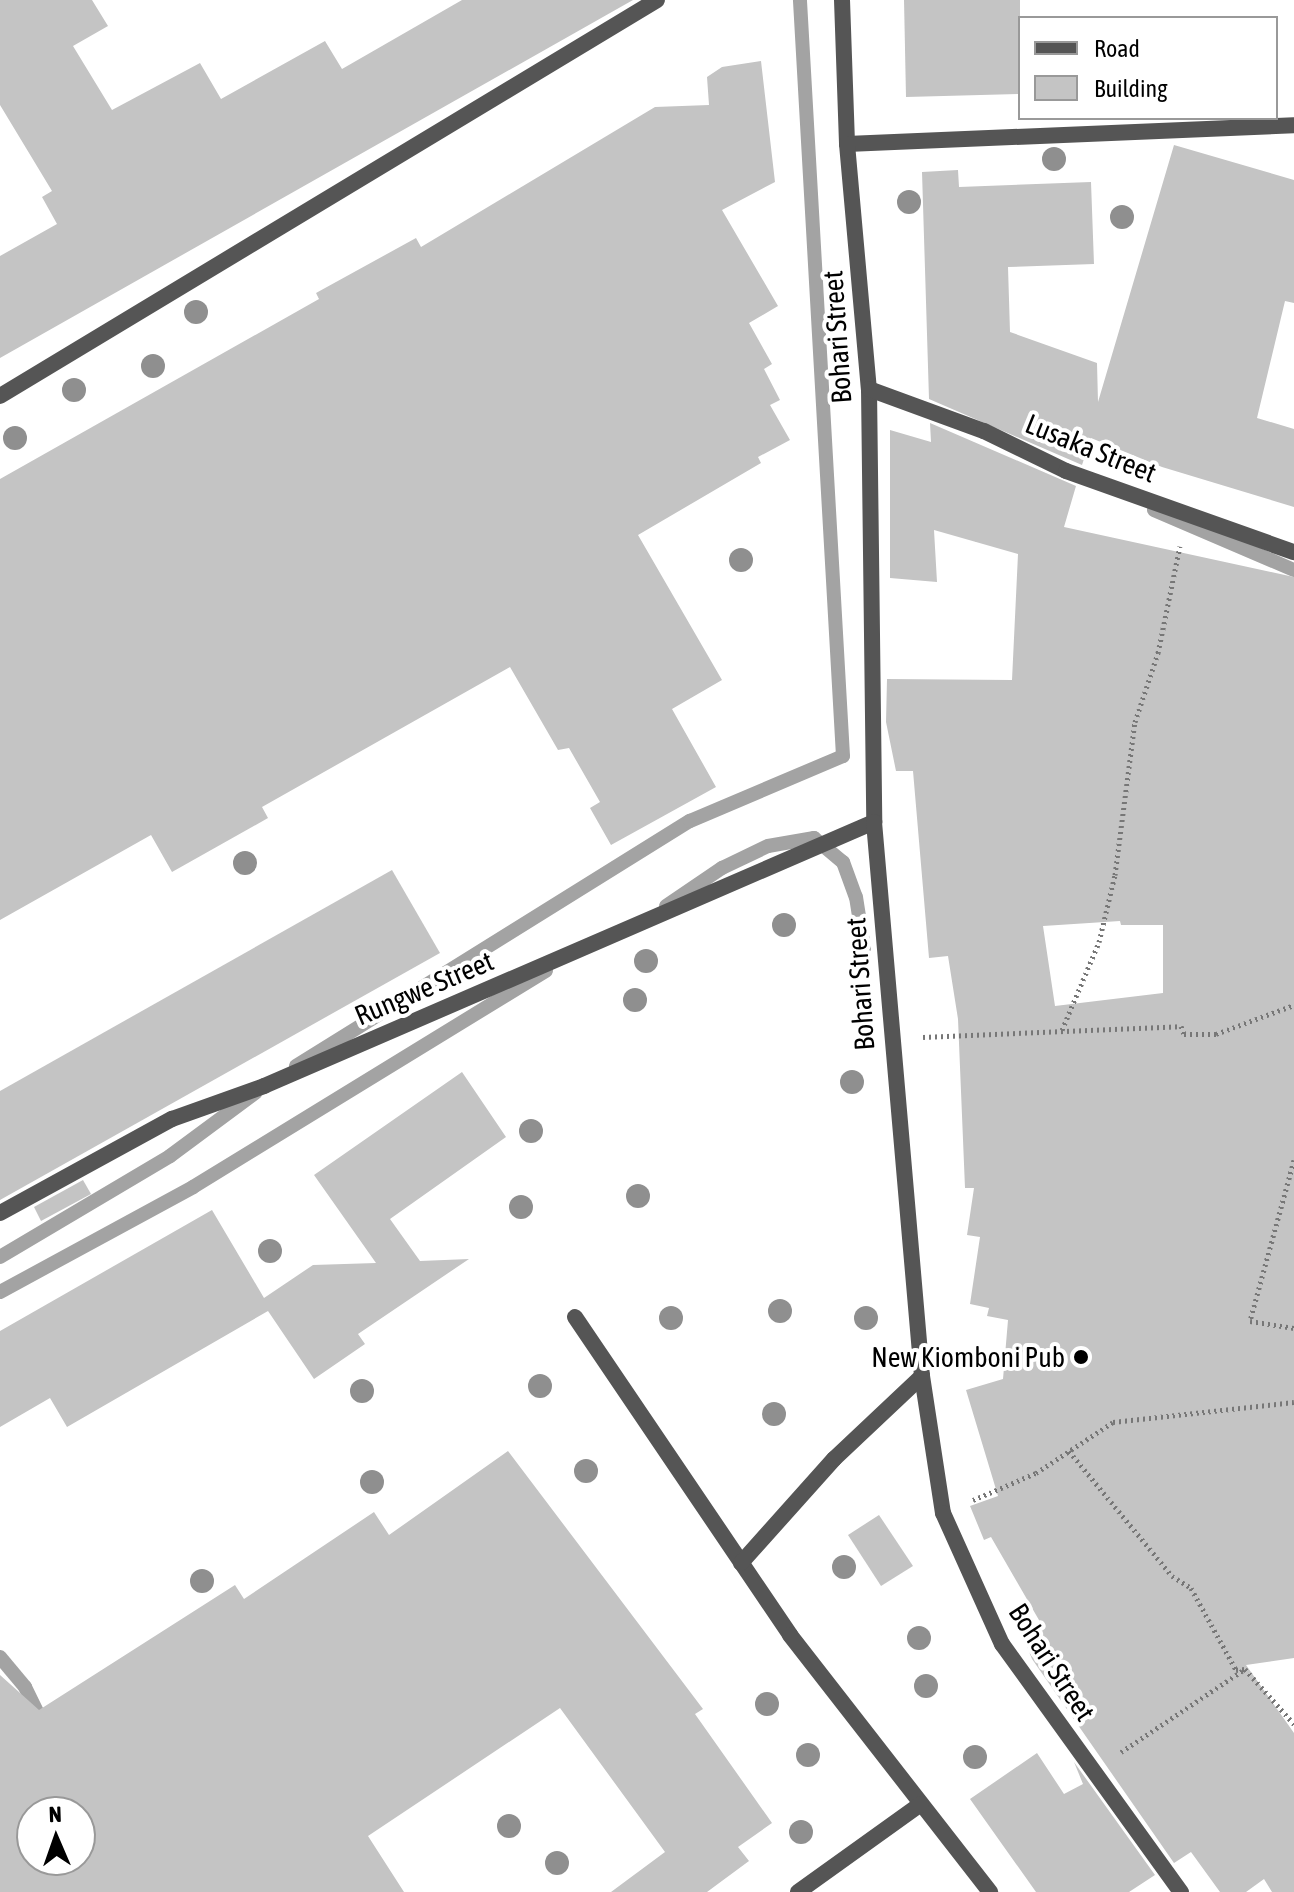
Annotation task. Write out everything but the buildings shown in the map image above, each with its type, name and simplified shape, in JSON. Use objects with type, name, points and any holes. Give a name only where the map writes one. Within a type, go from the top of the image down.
[{"type":"street","points":[[0,396],[657,0]]},
{"type":"street","name":"Bohari Street","points":[[842,0],[847,144],[869,389],[874,822],[890,1037],[922,1376],[943,1513],[1002,1644],[1181,1892]]},
{"type":"street","points":[[847,144],[1294,125]]},
{"type":"street","name":"Lusaka Street","points":[[869,389],[984,431],[1066,471],[1294,552]]},
{"type":"street","name":"Rungwe Street","points":[[0,1213],[172,1119],[264,1086],[874,822]]},
{"type":"street","points":[[575,1317],[790,1635],[990,1892]]},
{"type":"street","points":[[741,1563],[834,1459],[922,1376]]},
{"type":"street","points":[[798,1892],[921,1804]]},
{"type":"path","points":[[1062,1030],[1099,942],[1115,875],[1135,722],[1158,653],[1187,513]]},
{"type":"path","points":[[890,1037],[978,1038],[1062,1030],[1181,1026],[1184,1034],[1231,1033],[1294,1005]]},
{"type":"path","points":[[1294,1160],[1250,1321],[1294,1328]]},
{"type":"path","points":[[943,1513],[1036,1473],[1113,1422],[1294,1402]]},
{"type":"path","points":[[1069,1451],[1172,1576],[1191,1588],[1236,1670],[1245,1669]]},
{"type":"path","points":[[1245,1669],[1294,1724]]},
{"type":"path","points":[[1094,1771],[1245,1669]]},
{"type":"waterway","points":[[296,1066],[690,821],[843,756],[800,0]]},
{"type":"waterway","points":[[1154,510],[1294,570]]},
{"type":"waterway","points":[[666,906],[722,868],[768,846],[814,838],[843,862],[856,897],[864,948]]},
{"type":"waterway","points":[[0,1292],[193,1187],[546,971]]},
{"type":"waterway","points":[[0,1257],[170,1156],[255,1093]]},
{"type":"waterway","points":[[0,1657],[25,1687],[41,1720]]},
{"type":"place","name":"New Kiomboni Pub","points":[[1081,1357]]}]
